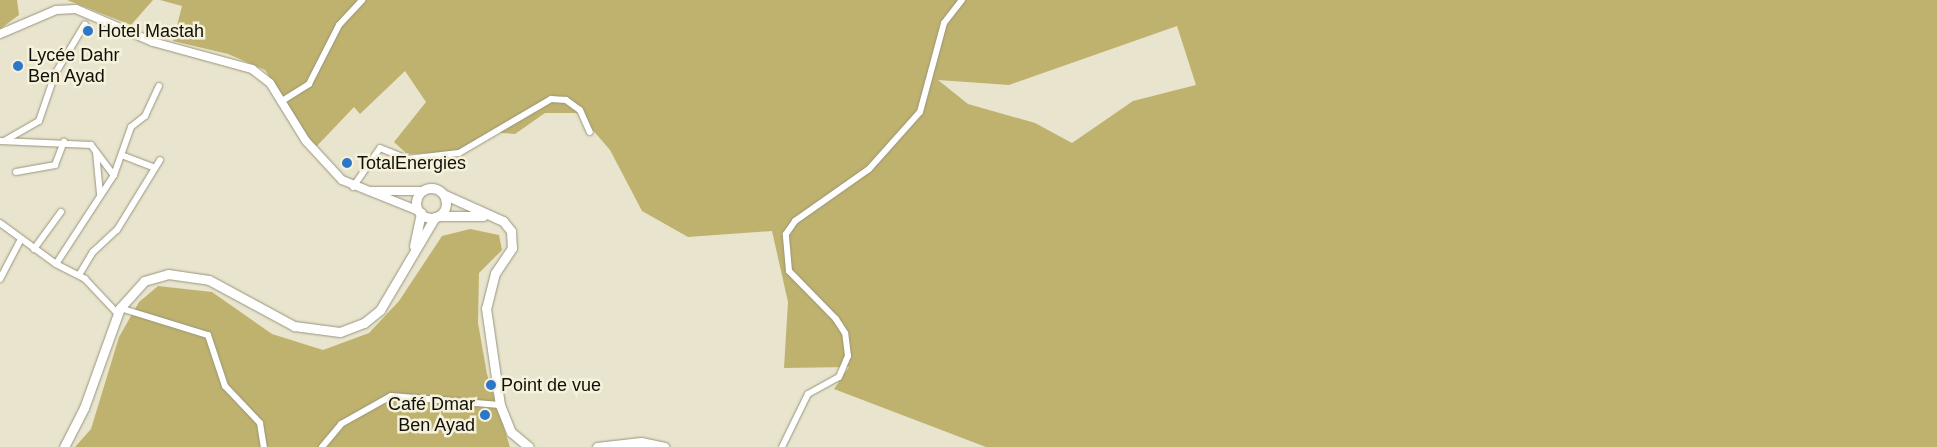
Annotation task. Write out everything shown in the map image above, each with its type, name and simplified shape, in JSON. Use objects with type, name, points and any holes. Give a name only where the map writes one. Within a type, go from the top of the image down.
[{"type":"main road","points":[[413,252],[420,212],[417,201],[422,191],[431,188],[508,226],[513,240],[487,292],[500,405],[511,432],[529,447]]},
{"type":"main road","points":[[64,447],[84,408],[119,311],[144,281],[168,274],[190,275],[226,288],[294,326],[340,332],[364,323],[380,310],[413,252],[436,216],[445,206],[443,194]]},
{"type":"main road","points":[[420,212],[436,216],[491,217]]},
{"type":"main road","points":[[597,447],[641,442],[664,447]]},
{"type":"street","points":[[282,101],[309,84],[339,25],[362,0]]},
{"type":"street","points":[[949,0],[953,8]]},
{"type":"street","points":[[782,447],[808,394],[839,377],[848,356],[844,333],[836,319],[788,271],[786,234],[795,221],[869,169],[920,112],[944,23],[953,8],[962,0]]},
{"type":"street","points":[[0,34],[56,10],[76,9],[153,42],[252,69],[282,101],[306,141],[322,159],[353,187],[420,212]]},
{"type":"street","points":[[2,141],[42,117],[55,74],[85,24]]},
{"type":"street","points":[[56,264],[114,175],[124,156],[131,127],[145,116],[159,86]]},
{"type":"street","points":[[353,187],[380,148],[407,159],[459,153],[551,99],[566,100],[580,110],[590,132]]},
{"type":"street","points":[[2,141],[64,142],[95,148],[114,175]]},
{"type":"street","points":[[16,172],[55,165],[64,142]]},
{"type":"street","points":[[95,148],[100,196]]},
{"type":"street","points":[[124,156],[153,168]]},
{"type":"street","points":[[78,274],[93,252],[117,230],[153,168],[160,160]]},
{"type":"street","points":[[363,191],[422,191]]},
{"type":"street","points":[[34,249],[60,212]]},
{"type":"street","points":[[0,223],[56,264],[78,274],[119,311],[208,335],[225,386],[260,423],[264,447]]},
{"type":"street","points":[[0,279],[21,239]]},
{"type":"street","points":[[322,447],[336,428],[391,396],[500,405]]},
{"type":"shaded area","points":[[0,0],[17,0],[19,15],[0,29]]},
{"type":"shaded area","points":[[67,0],[153,0],[131,25]]},
{"type":"shaded area","points":[[160,0],[1937,0],[1937,447],[986,447],[834,389],[849,367],[784,368],[788,302],[772,231],[688,237],[642,211],[610,150],[578,113],[545,113],[515,134],[489,132],[458,152],[407,154],[394,142],[426,102],[405,71],[360,114],[354,107],[315,148],[265,70],[228,54],[173,41],[182,6]],"holes":[[[1177,26],[1196,85],[1133,101],[1072,143],[1035,123],[968,104],[938,80],[1009,85]]]},
{"type":"shaded area","points":[[470,229],[499,235],[502,250],[479,273],[478,323],[487,374],[510,447],[75,447],[91,429],[119,337],[139,302],[158,286],[212,292],[272,334],[323,350],[369,333],[399,301],[442,236]]},
{"type":"place","name":"Hotel Mastah","points":[[88,31]]},
{"type":"place","name":"Lycée Dahr Ben Ayad","points":[[18,66]]},
{"type":"place","name":"TotalEnergies","points":[[347,163]]},
{"type":"place","name":"Point de vue","points":[[491,385]]},
{"type":"place","name":"Café Dmar Ben Ayad","points":[[485,415]]}]
